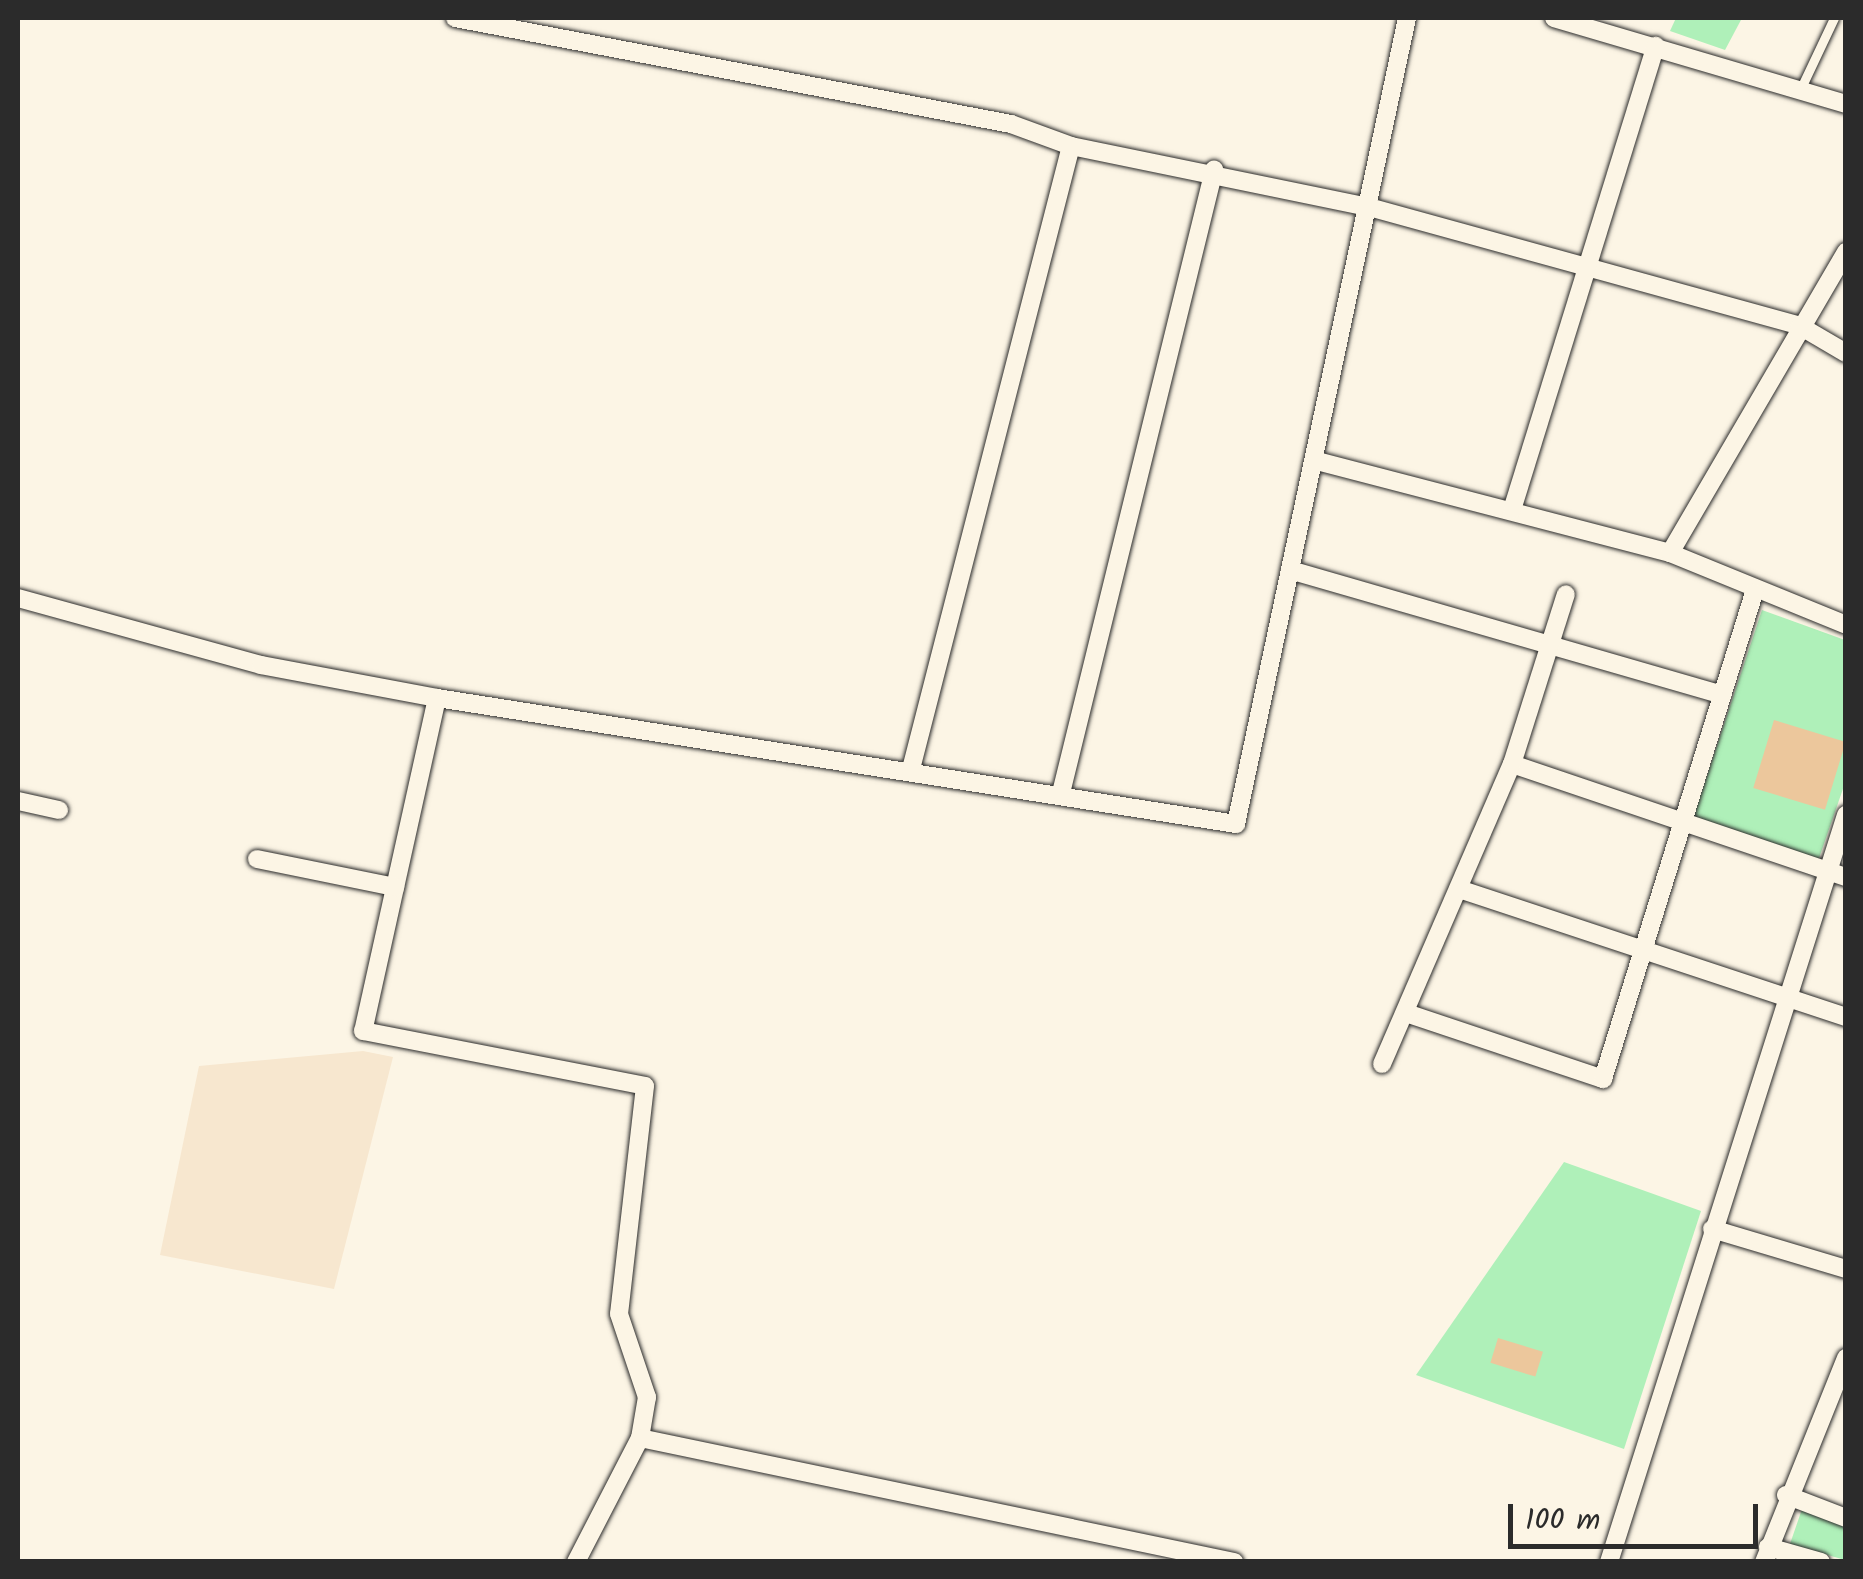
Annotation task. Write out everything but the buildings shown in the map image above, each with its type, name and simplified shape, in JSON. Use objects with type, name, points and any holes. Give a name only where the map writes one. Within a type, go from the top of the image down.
[{"type":"street","points":[[455,18],[1011,124],[1072,146],[1214,170],[1369,206],[1591,264],[1800,326],[1846,353]]},
{"type":"street","points":[[18,598],[261,665],[437,698],[911,769],[1236,824],[1317,461],[1407,18]]},
{"type":"street","points":[[1554,18],[1846,104]]},
{"type":"street","points":[[1512,510],[1656,46]]},
{"type":"street","points":[[911,769],[1072,146]]},
{"type":"street","points":[[1061,793],[1214,170]]},
{"type":"street","points":[[1670,552],[1846,252]]},
{"type":"street","points":[[1317,461],[1670,552],[1754,592],[1846,625]]},
{"type":"street","points":[[1290,570],[1722,694]]},
{"type":"street","points":[[1406,1013],[1603,1079],[1754,592]]},
{"type":"street","points":[[1382,1064],[1462,890],[1512,764],[1554,646],[1566,594]]},
{"type":"street","points":[[437,698],[363,1031],[646,1086],[619,1314],[648,1379],[640,1438],[576,1562]]},
{"type":"street","points":[[1512,764],[1679,826],[1846,877]]},
{"type":"street","points":[[18,801],[59,810]]},
{"type":"street","points":[[1609,1562],[1781,998],[1846,815]]},
{"type":"street","points":[[256,860],[395,887]]},
{"type":"street","points":[[1462,890],[1781,998],[1846,1016]]},
{"type":"street","points":[[1712,1229],[1846,1269]]},
{"type":"street","points":[[1821,1562],[1766,1554],[1786,1495],[1846,1358]]},
{"type":"street","points":[[640,1438],[1234,1562]]},
{"type":"street","points":[[1786,1495],[1846,1518]]},
{"type":"lane","points":[[1800,90],[1834,18]]},
{"type":"shaded area","points":[[363,1051],[393,1057],[334,1289],[160,1255],[199,1066]]},
{"type":"green space","points":[[1676,18],[1742,18],[1725,50],[1670,31]]},
{"type":"green space","points":[[1762,610],[1845,640],[1845,783],[1818,861],[1692,821]]},
{"type":"green space","points":[[1564,1162],[1701,1211],[1624,1449],[1416,1375]]},
{"type":"green space","points":[[1802,1509],[1845,1526],[1845,1560],[1790,1544]]}]
